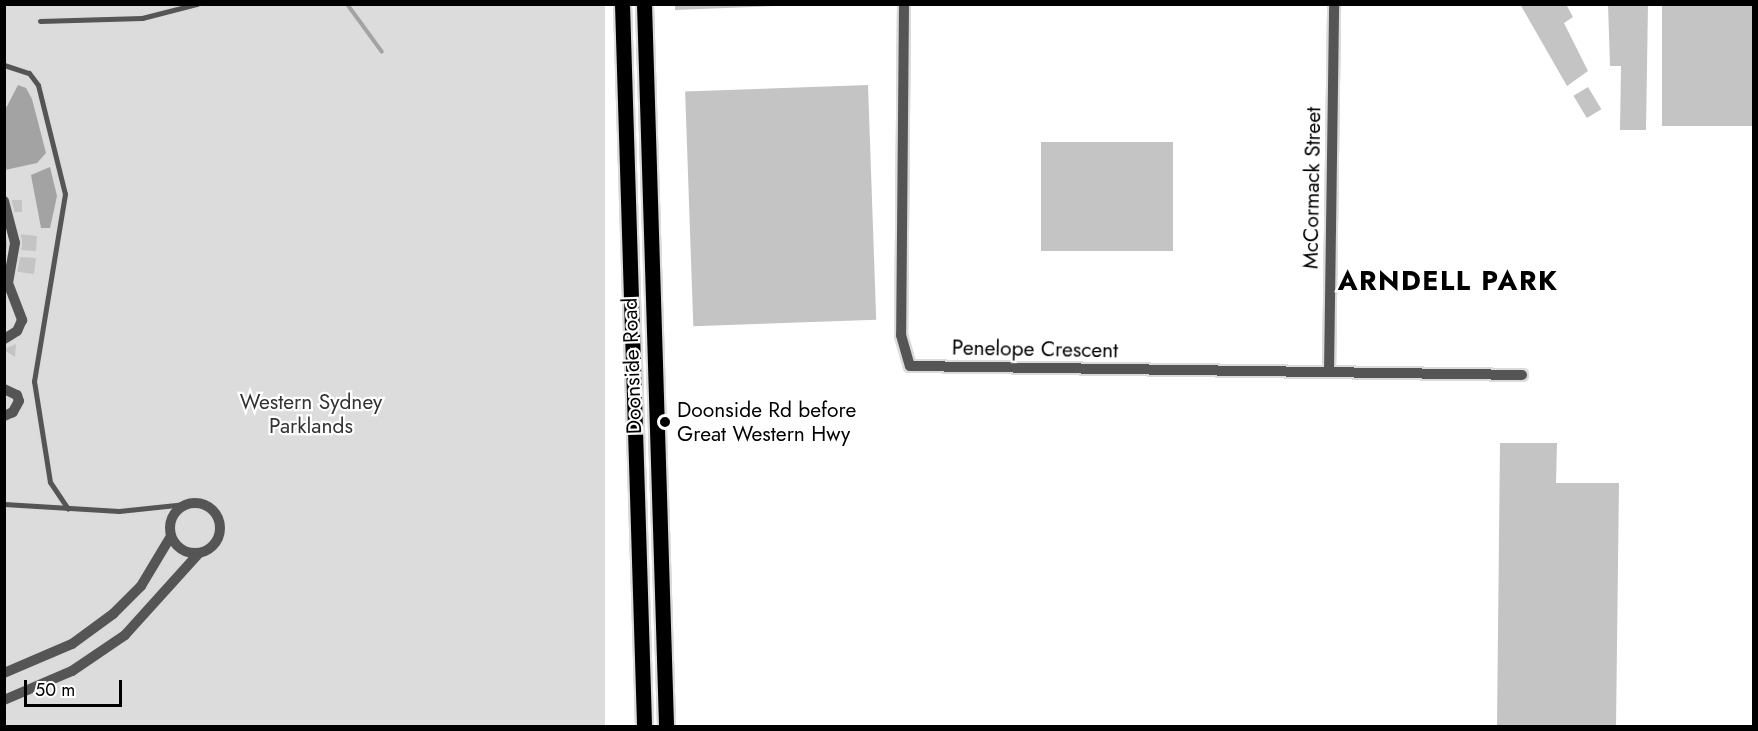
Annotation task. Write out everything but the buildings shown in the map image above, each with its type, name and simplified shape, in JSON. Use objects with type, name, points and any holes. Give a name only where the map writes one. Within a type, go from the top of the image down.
[{"type":"main road","name":"Doonside Road","points":[[622,4],[644,726]]},
{"type":"main road","name":"Doonside Road","points":[[644,4],[666,726]]},
{"type":"street","name":"Penelope Crescent","points":[[904,4],[901,335],[910,366],[1522,375]]},
{"type":"street","name":"McCormack Street","points":[[1329,372],[1334,4]]},
{"type":"street","points":[[4,201],[15,243],[8,283],[22,320],[17,331],[4,339]]},
{"type":"street","points":[[4,389],[17,395],[19,401],[13,412],[4,416]]},
{"type":"street","points":[[4,673],[72,644],[114,614],[141,586],[171,536],[172,515],[186,504],[205,505],[220,524],[215,542],[199,553],[125,635],[72,671],[5,700]]},
{"type":"street","points":[[171,536],[179,548],[199,553]]},
{"type":"lane","points":[[40,21],[142,18],[197,4]]},
{"type":"lane","points":[[4,65],[21,68],[38,85],[65,194],[34,381],[50,482],[68,509]]},
{"type":"lane","points":[[4,504],[134,511],[186,504]]},
{"type":"green space","name":"Western Sydney Parklands","points":[[5,5],[605,5],[605,726],[5,726]]},
{"type":"shaded area","points":[[18,85],[26,88],[32,99],[46,153],[37,163],[5,170],[5,110]]},
{"type":"shaded area","points":[[50,167],[57,196],[50,228],[41,228],[31,175]]},
{"type":"waterway","points":[[347,4],[382,52]]},
{"type":"place","name":"Doonside Rd before Great Western Hwy","points":[[665,422]]},
{"type":"district","name":"ARNDELL PARK","points":[[1448,281]]}]
